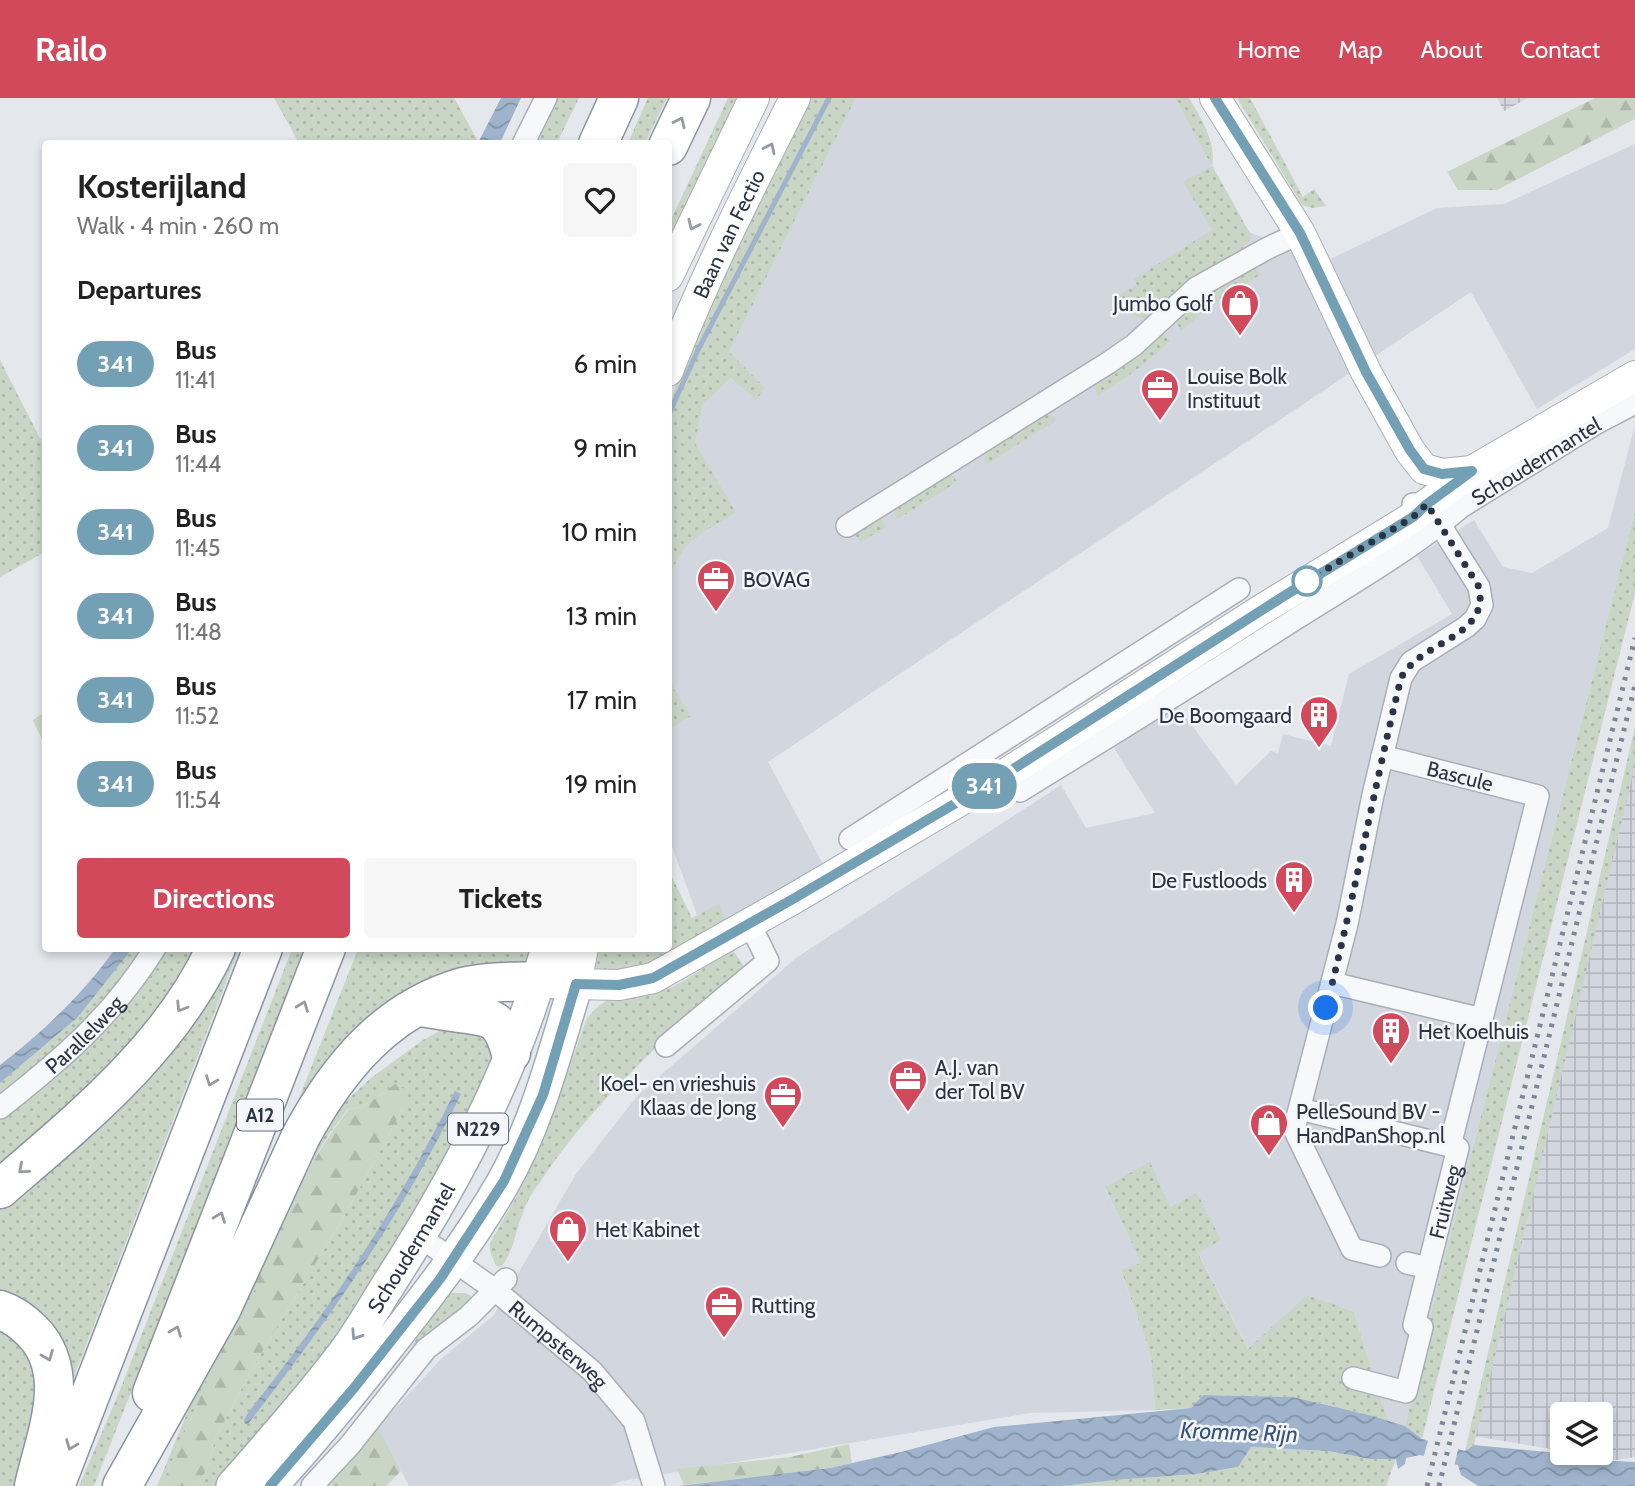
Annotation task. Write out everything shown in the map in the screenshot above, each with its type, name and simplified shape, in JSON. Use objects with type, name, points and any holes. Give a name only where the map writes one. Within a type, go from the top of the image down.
[{"type":"highway","points":[[600,140],[619,98]]},
{"type":"highway","points":[[671,140],[691,98]]},
{"type":"highway","points":[[0,1189],[118,1084],[176,1015],[214,952]]},
{"type":"highway","name":"A12","points":[[55,1486],[260,952]]},
{"type":"highway","name":"A12","points":[[116,1486],[324,952]]},
{"type":"highway","name":"A12","points":[[122,1486],[221,1310],[313,1114],[348,1065],[383,1028],[414,1006],[470,986],[560,962]]},
{"type":"highway","points":[[414,1006],[490,1018],[501,1028],[511,1053]]},
{"type":"highway","points":[[0,1310],[27,1326],[40,1339],[49,1354],[54,1374],[55,1398],[34,1486]]},
{"type":"main road","name":"Schoudermantel","points":[[233,1486],[286,1427],[345,1353],[419,1236],[467,1150],[511,1053],[560,962]]},
{"type":"main road","name":"Schoudermantel","points":[[270,1486],[368,1371],[454,1261],[504,1181],[543,1095],[560,962]]},
{"type":"street","points":[[525,140],[545,98]]},
{"type":"street","name":"Baan van Fectio","points":[[672,268],[754,98]]},
{"type":"street","name":"Baan van Fectio","points":[[672,361],[718,253],[794,98]]},
{"type":"street","points":[[1194,98],[1291,237],[1395,460],[1434,514],[1479,587],[1482,605],[1475,619],[1411,663],[1401,678],[1332,983],[1294,1129],[1352,1249],[1380,1256]]},
{"type":"street","points":[[1215,98],[1366,372],[1410,450],[1424,469],[1434,514]]},
{"type":"street","points":[[847,526],[1108,363],[1134,345],[1196,288],[1291,237]]},
{"type":"street","name":"Schoudermantel","points":[[1007,773],[1020,791],[1148,714],[1434,514],[1472,471],[1635,376]]},
{"type":"street","name":"Schoudermantel","points":[[560,962],[619,985],[653,978],[1007,773],[1261,610],[1413,517],[1461,508],[1595,424],[1635,403]]},
{"type":"street","points":[[1424,469],[1442,474],[1472,471]]},
{"type":"street","points":[[850,839],[1239,589]]},
{"type":"street","points":[[1073,695],[1090,721]]},
{"type":"street","name":"Bascule","points":[[1382,757],[1538,796]]},
{"type":"street","name":"Fruitweg","points":[[1353,1378],[1406,1392],[1422,1327],[1413,1325],[1418,1265],[1458,1148],[1450,1146],[1538,796]]},
{"type":"street","points":[[666,1046],[768,961],[750,923]]},
{"type":"street","name":"Parallelweg","points":[[0,1108],[76,1046],[105,1016],[152,952]]},
{"type":"street","points":[[1332,983],[1482,1019]]},
{"type":"street","points":[[1300,1109],[1450,1146]]},
{"type":"street","name":"Rumpsterweg","points":[[419,1236],[454,1261],[500,1284],[592,1371],[634,1421],[654,1486]]},
{"type":"street","points":[[313,1486],[350,1445],[426,1349],[469,1316],[500,1284]]},
{"type":"shaded area","points":[[856,98],[1175,98],[1249,232],[1324,262],[1437,208],[1504,204],[1635,144],[1635,349],[1537,409],[1471,292],[768,762],[824,866],[704,934],[672,846],[672,509],[695,443],[703,405],[731,378],[729,352]]},
{"type":"shaded area","points":[[1497,98],[1528,98],[1504,111]]},
{"type":"shaded area","points":[[1635,425],[1635,511],[1431,1313],[1405,1426],[1389,1423],[1353,1311],[1307,1295],[1249,1350],[1198,1252],[1221,1240],[1170,1207],[1105,1188],[1141,1263],[1121,1271],[1151,1356],[1155,1410],[1030,1413],[622,1481],[610,1486],[409,1486],[378,1427],[441,1359],[494,1315],[576,1174],[638,1095],[796,958],[1061,785],[1086,828],[1155,813],[1114,748],[1176,704],[1236,785],[1271,751],[1278,753],[1283,734],[1331,746],[1349,674],[1452,614],[1417,556],[1474,520],[1503,567],[1532,573],[1608,528]]},
{"type":"shaded area","points":[[1635,758],[1635,1457],[1613,1460],[1613,1402],[1550,1402],[1550,1449],[1474,1436]]},
{"type":"green space","points":[[274,98],[454,98],[477,140],[297,140]]},
{"type":"green space","points":[[557,98],[579,98],[558,140],[536,140]]},
{"type":"green space","points":[[648,98],[667,98],[646,140],[629,140]]},
{"type":"green space","points":[[728,98],[744,98],[672,261],[672,218]]},
{"type":"green space","points":[[809,98],[856,98],[729,352],[765,388],[756,400],[731,378],[703,405],[695,443],[736,513],[694,539],[679,556],[672,571],[672,397],[688,346]]},
{"type":"green space","points":[[1175,98],[1189,98],[1198,114],[1210,140],[1212,166]]},
{"type":"green space","points":[[1237,98],[1250,98],[1303,197],[1314,189],[1326,206],[1312,208],[1302,205]]},
{"type":"green space","points":[[1595,98],[1635,98],[1635,119],[1497,190],[1458,190],[1447,172]]},
{"type":"green space","points":[[1212,166],[1252,237],[1241,250],[1180,289],[1151,316],[1142,318],[1120,311],[1114,298],[1137,285],[1134,279],[1212,230],[1183,182]]},
{"type":"green space","points":[[1256,267],[1260,275],[1216,302],[1181,331],[1175,320],[1224,282]]},
{"type":"green space","points":[[1164,333],[1170,341],[1162,349],[1098,396],[1093,385],[1124,366]]},
{"type":"green space","points":[[0,360],[42,442],[42,554],[0,577]]},
{"type":"green space","points":[[1045,415],[1052,415],[1057,420],[987,464],[984,458],[988,450]]},
{"type":"green space","points":[[951,473],[957,482],[898,519],[892,510]]},
{"type":"green space","points":[[1635,511],[1635,593],[1422,1439],[1405,1426],[1431,1313]]},
{"type":"green space","points":[[880,517],[886,527],[861,542],[854,534]]},
{"type":"green space","points":[[672,685],[691,716],[672,727]]},
{"type":"green space","points":[[42,714],[42,740],[33,720]]},
{"type":"green space","points":[[1635,727],[1635,765],[1474,1445],[1465,1451]]},
{"type":"green space","points":[[672,877],[692,918],[719,904],[729,925],[644,969],[591,973],[595,952],[672,952]]},
{"type":"green space","points":[[729,944],[745,968],[634,1069],[583,1125],[531,1195],[509,1255],[501,1267],[496,1266],[490,1243],[522,1187],[544,1140],[586,1020],[595,1009],[613,998],[653,993],[678,984],[718,959],[721,948]]},
{"type":"green space","points":[[130,952],[145,952],[109,1001],[0,1099],[0,1083],[78,1017]]},
{"type":"green space","points":[[162,952],[205,952],[148,1036],[0,1166],[0,1118]]},
{"type":"green space","points":[[234,952],[238,952],[70,1387],[0,1298],[0,1200],[213,994]]},
{"type":"green space","points":[[291,952],[305,952],[94,1486],[79,1486],[120,1390]]},
{"type":"green space","points":[[357,952],[535,952],[533,963],[463,970],[292,1116]]},
{"type":"green space","points":[[453,1026],[485,1038],[494,1058],[478,1107],[345,1332],[218,1486],[197,1486],[208,1467],[215,1439],[253,1367],[342,1220],[404,1107],[395,1084],[362,1107],[348,1109],[291,1196],[250,1285],[258,1288],[245,1316],[237,1314],[161,1486],[157,1486],[208,1362],[330,1116],[371,1078],[423,1040]]},
{"type":"green space","points":[[395,1084],[405,1089],[407,1097],[404,1107],[342,1220],[253,1367],[215,1439],[208,1467],[197,1486],[161,1486],[237,1313],[245,1316],[257,1288],[250,1285],[306,1173],[349,1109],[362,1107]]},
{"type":"green space","points":[[1150,1162],[1170,1207],[1197,1193],[1221,1240],[1198,1253],[1248,1349],[1307,1295],[1353,1311],[1389,1423],[1369,1415],[1293,1397],[1203,1395],[1191,1408],[1155,1410],[1151,1356],[1121,1270],[1141,1263],[1105,1187]]},
{"type":"green space","points":[[451,1293],[471,1296],[470,1305],[409,1353],[422,1328]]},
{"type":"green space","points":[[0,1332],[16,1340],[30,1352],[43,1385],[19,1486],[0,1486]]},
{"type":"green space","points":[[378,1427],[401,1471],[386,1486],[328,1486]]},
{"type":"green space","points":[[849,1444],[852,1463],[830,1468],[684,1485],[677,1469],[790,1457]]},
{"type":"green space","points":[[1250,1447],[1328,1451],[1370,1459],[1396,1459],[1386,1486],[1062,1486],[1196,1474],[1238,1467]]},
{"type":"water","points":[[501,98],[521,98],[501,140],[480,140]]},
{"type":"water","points":[[113,952],[130,952],[78,1017],[0,1083],[0,1065],[62,1011]]},
{"type":"water","points":[[455,1091],[461,1094],[439,1138],[365,1263],[310,1342],[248,1424],[245,1424],[244,1420],[250,1410],[361,1256],[410,1175]]},
{"type":"water","name":"Kromme Rijn","points":[[1203,1395],[1293,1397],[1405,1426],[1422,1439],[1465,1451],[1474,1445],[1548,1452],[1550,1465],[1613,1465],[1613,1461],[1635,1462],[1635,1486],[1478,1486],[1461,1475],[1458,1465],[1420,1455],[1406,1458],[1405,1464],[1398,1469],[1396,1459],[1370,1459],[1328,1451],[1251,1447],[1238,1467],[1196,1474],[1062,1486],[679,1486],[830,1468],[994,1427],[1191,1408]]},
{"type":"pier","points":[[1429,1437],[1459,1445],[1454,1467],[1423,1459]]},
{"type":"waterway","points":[[672,407],[698,350],[829,98]]},
{"type":"railway","points":[[1427,1486],[1635,638]]},
{"type":"railway","points":[[1439,1486],[1635,685]]},
{"type":"bus line","name":"341","points":[[270,1486],[398,1334],[454,1261],[504,1181],[543,1095],[576,984],[619,985],[653,978],[793,899],[1090,721],[1261,610],[1413,517],[1472,471],[1442,474],[1424,469],[1410,450],[1366,372],[1300,233],[1215,98]]},
{"type":"place","name":"Jumbo Golf","points":[[1240,337]]},
{"type":"place","name":"Louise Bolk Instituut","points":[[1160,422]]},
{"type":"place","name":"BOVAG","points":[[716,613]]},
{"type":"place","name":"De Boomgaard","points":[[1319,749]]},
{"type":"place","name":"De Fustloods","points":[[1294,914]]},
{"type":"place","name":"Het Koelhuis","points":[[1391,1065]]},
{"type":"place","name":"A.J. van der Tol BV","points":[[908,1113]]},
{"type":"place","name":"Koel- en vrieshuis Klaas de Jong","points":[[783,1129]]},
{"type":"place","name":"PelleSound BV - HandPanShop.nl","points":[[1269,1157]]},
{"type":"place","name":"Het Kabinet","points":[[568,1263]]},
{"type":"place","name":"Rutting","points":[[724,1339]]},
{"type":"route","points":[[1307,581],[1413,517],[1427,504],[1479,587],[1482,598],[1482,605],[1475,619],[1411,663],[1401,678],[1326,1008]]}]
